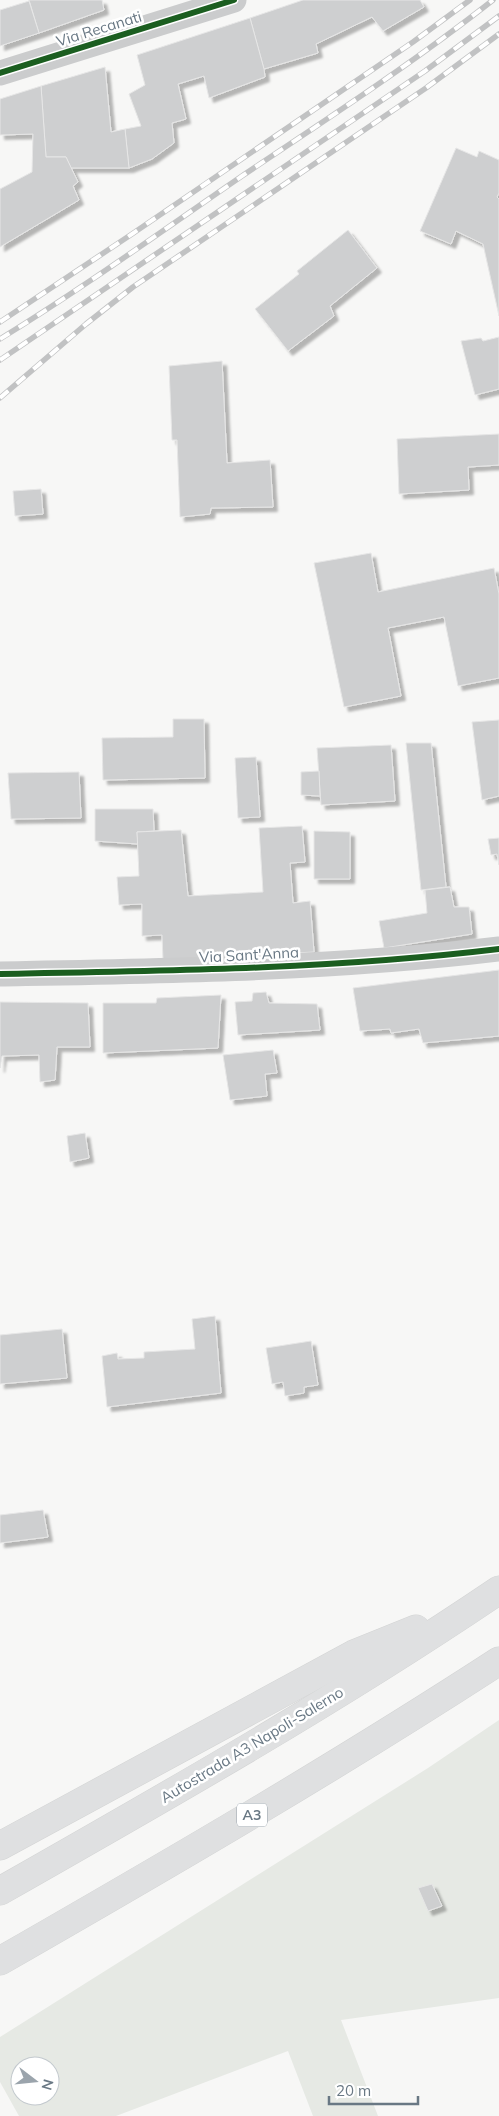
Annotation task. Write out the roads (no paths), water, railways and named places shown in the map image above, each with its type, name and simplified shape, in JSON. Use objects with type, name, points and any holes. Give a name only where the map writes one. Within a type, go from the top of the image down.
[{"type":"highway","points":[[0,1846],[354,1654],[489,1596]]},
{"type":"highway","name":"Autostrada A3 Napoli-Salerno","points":[[0,1891],[138,1813],[336,1695],[489,1596]]},
{"type":"highway","name":"A3","points":[[0,1960],[159,1870],[393,1730],[499,1661]]},
{"type":"street","name":"Via Recanati","points":[[0,73],[234,0]]},
{"type":"street","name":"Via Sant'Anna","points":[[0,974],[223,970],[424,958],[499,949]]},
{"type":"railway","points":[[0,322],[413,42],[470,0]]},
{"type":"railway","points":[[0,339],[92,280],[369,90],[493,0]]},
{"type":"railway","points":[[0,360],[425,71],[499,16]]},
{"type":"railway","points":[[0,398],[86,324],[133,287],[426,88],[499,34]]}]
